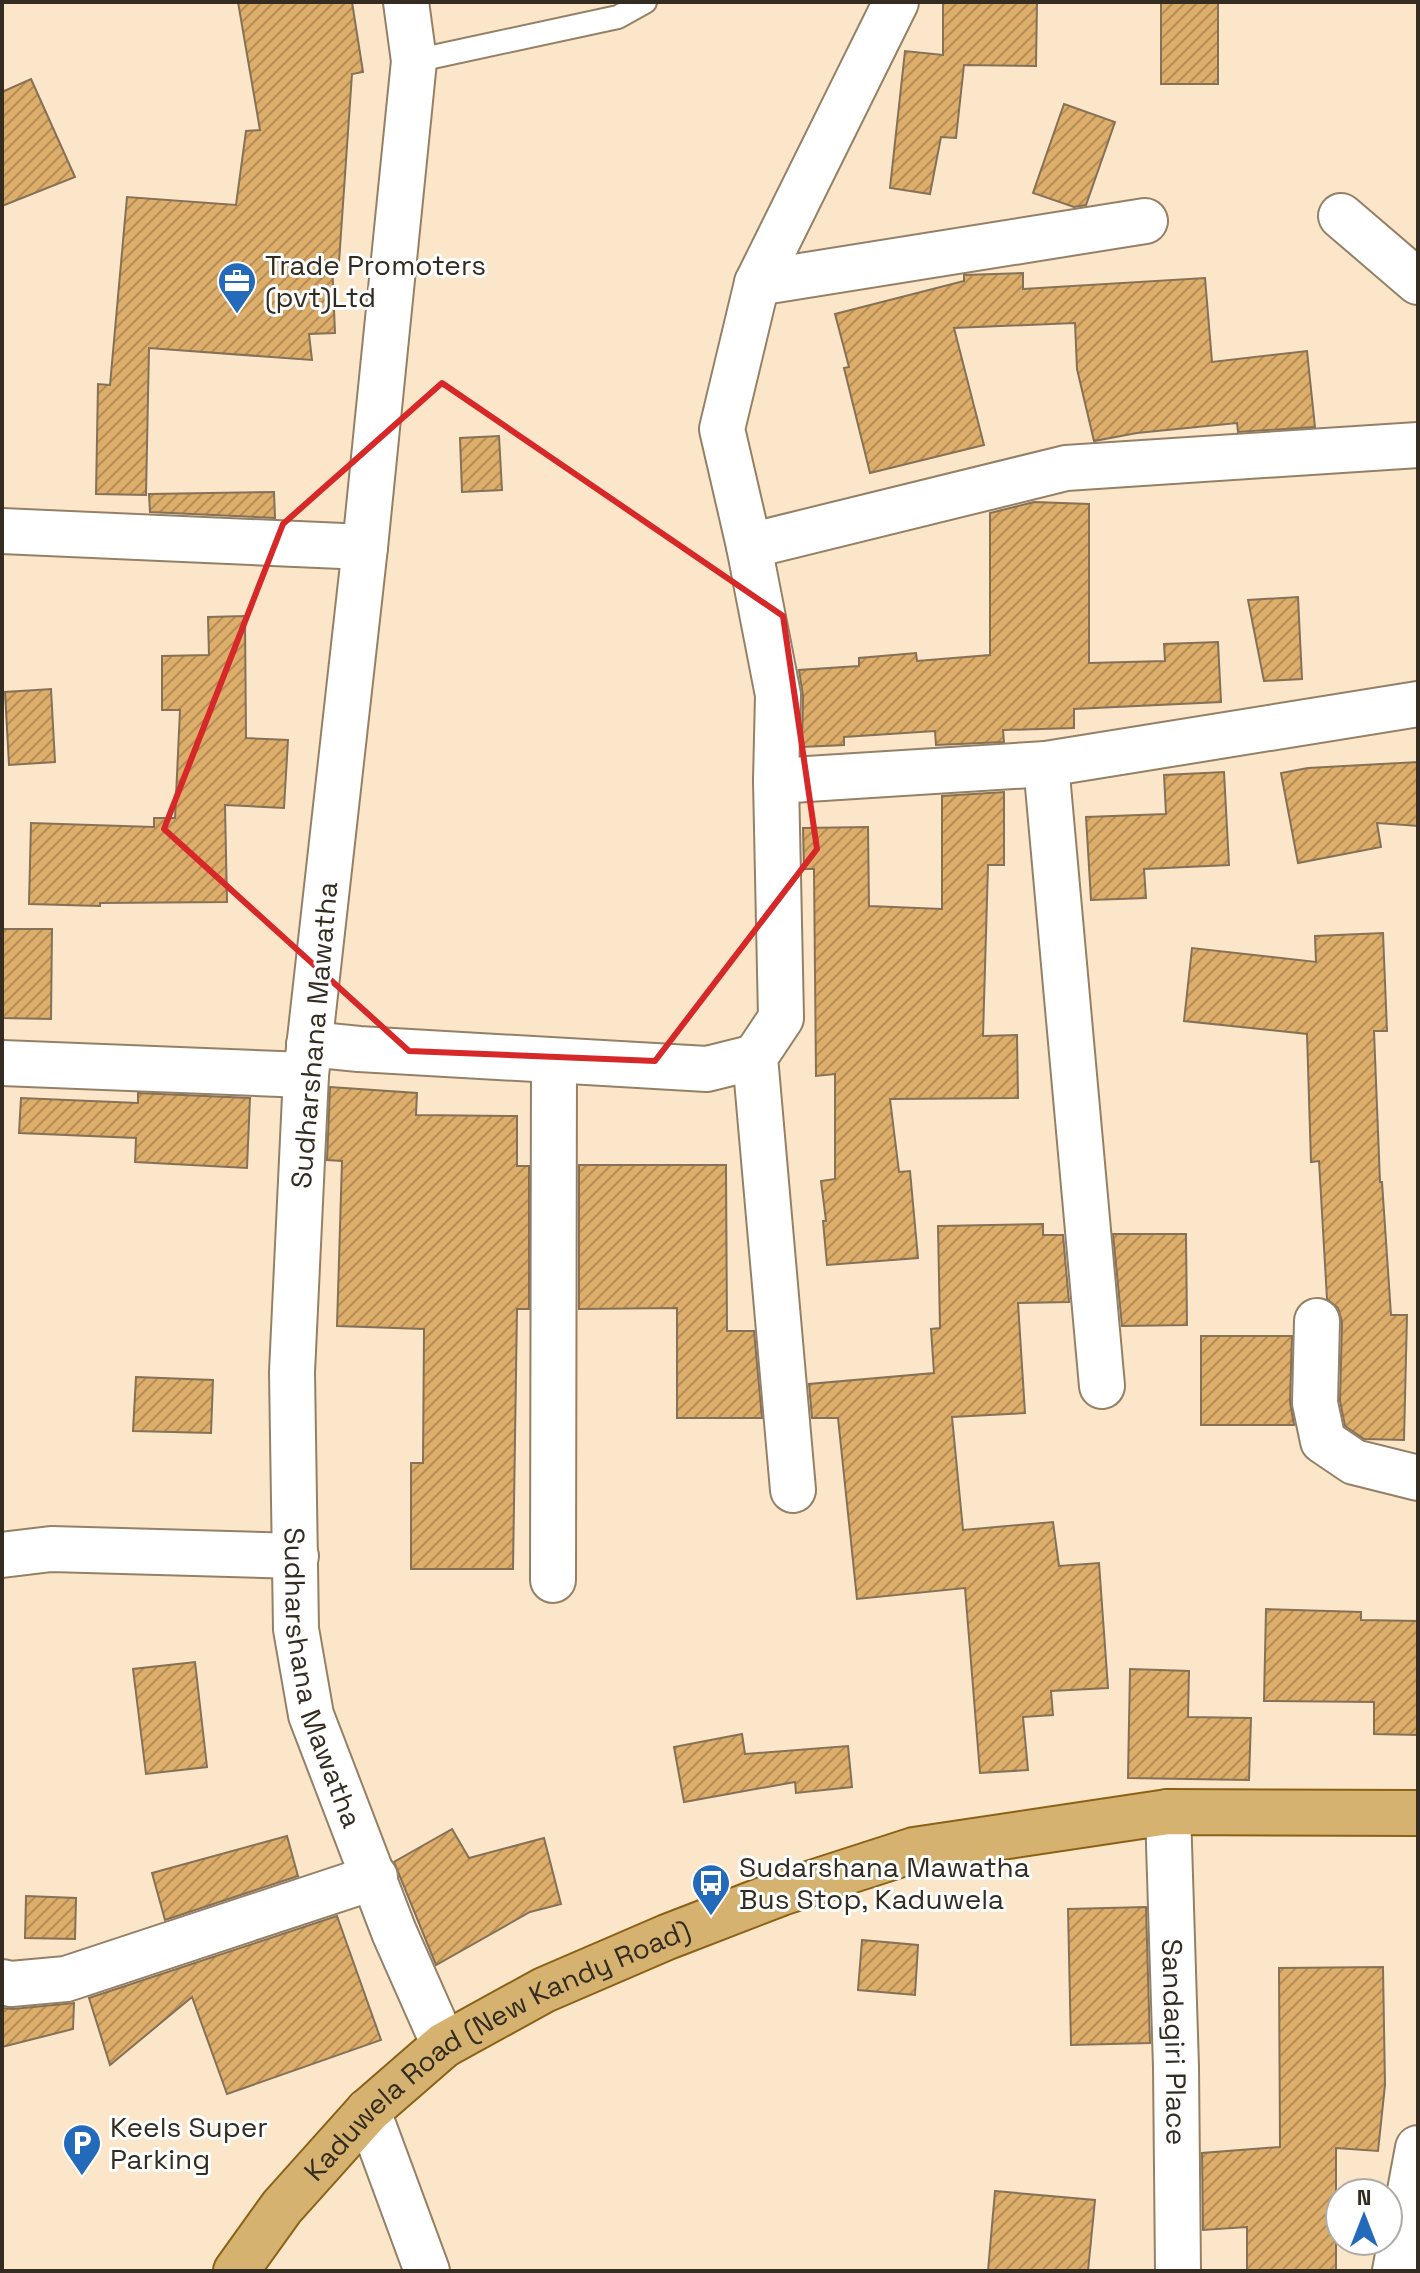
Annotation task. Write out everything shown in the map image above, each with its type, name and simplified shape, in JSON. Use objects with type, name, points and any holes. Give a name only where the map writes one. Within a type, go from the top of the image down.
[{"type":"main road","name":"Kaduwela Road (New Kandy Road)","points":[[236,2271],[282,2207],[368,2111],[444,2045],[544,1990],[781,1893],[914,1850],[1168,1812],[1418,1813]]},
{"type":"street","name":"Sudharshana Mawatha","points":[[406,2],[414,61],[365,547],[308,1059],[292,1372],[296,1629],[311,1715],[394,1932],[444,2045]]},
{"type":"street","points":[[793,1490],[755,1057],[781,1018],[776,781],[778,695],[722,429],[757,283],[896,2]]},
{"type":"street","points":[[1341,216],[1418,282]]},
{"type":"street","points":[[757,283],[1145,221]]},
{"type":"street","points":[[749,546],[1066,468],[1418,445]]},
{"type":"street","points":[[2,531],[365,547]]},
{"type":"street","points":[[776,781],[1046,764],[1418,704]]},
{"type":"street","points":[[1046,764],[1102,1386]]},
{"type":"street","points":[[2,1063],[308,1059],[554,1061],[707,1069],[755,1057]]},
{"type":"street","points":[[553,1580],[554,1061]]},
{"type":"street","points":[[1317,1321],[1315,1403],[1323,1441],[1354,1462],[1418,1478]]},
{"type":"street","points":[[2,1555],[51,1549],[296,1556]]},
{"type":"street","name":"Sandagiri Place","points":[[1168,1812],[1176,2067],[1178,2271]]},
{"type":"street","points":[[2,1982],[11,1984],[66,1979],[375,1877]]},
{"type":"street","points":[[368,2111],[427,2271]]},
{"type":"street","points":[[1395,2271],[1418,2148]]},
{"type":"lane","points":[[414,61],[618,17],[645,2]]},
{"type":"highlighted area","points":[[442,383],[783,616],[817,849],[655,1061],[409,1051],[164,829],[283,524]]},
{"type":"building","points":[[238,2],[352,2],[363,72],[352,74],[339,262],[332,261],[335,333],[309,334],[312,360],[149,348],[146,495],[96,494],[98,384],[110,385],[127,197],[236,205],[246,131],[260,130]]},
{"type":"building","points":[[943,2],[1037,2],[1036,66],[964,65],[956,138],[941,137],[930,194],[890,188],[905,51],[943,55]]},
{"type":"building","points":[[1161,2],[1218,2],[1218,84],[1161,84]]},
{"type":"building","points":[[31,79],[75,177],[2,206],[2,92]]},
{"type":"building","points":[[1064,104],[1115,122],[1086,205],[1074,207],[1033,193]]},
{"type":"building","points":[[1023,273],[1023,289],[1205,278],[1212,362],[1307,351],[1315,427],[1238,432],[1237,423],[1137,433],[1094,441],[1077,369],[1075,323],[954,328],[984,445],[870,473],[844,368],[849,367],[835,314],[964,281],[964,275]]},
{"type":"building","points":[[499,436],[502,490],[462,492],[460,438]]},
{"type":"building","points":[[274,492],[275,518],[150,512],[149,494]]},
{"type":"building","points":[[1034,502],[1089,504],[1089,663],[1165,661],[1164,644],[1218,642],[1221,702],[1074,709],[1074,728],[1003,730],[1004,742],[936,745],[935,731],[844,737],[844,745],[802,747],[803,696],[799,670],[859,666],[859,658],[916,653],[917,661],[990,655],[990,513]]},
{"type":"building","points":[[1298,597],[1302,679],[1264,681],[1248,600]]},
{"type":"building","points":[[245,616],[246,738],[288,740],[284,808],[225,805],[227,902],[100,903],[100,906],[29,904],[31,823],[154,827],[154,818],[175,818],[180,710],[162,710],[162,656],[209,655],[208,617]]},
{"type":"building","points":[[51,689],[55,762],[9,765],[5,692]]},
{"type":"building","points":[[1418,762],[1418,826],[1377,823],[1381,847],[1298,863],[1281,773],[1308,768]]},
{"type":"building","points":[[1224,772],[1229,865],[1144,869],[1146,898],[1091,900],[1086,817],[1166,814],[1164,775]]},
{"type":"building","points":[[1004,792],[1004,865],[988,865],[983,1036],[1017,1035],[1018,1098],[890,1099],[899,1172],[910,1171],[918,1258],[827,1265],[821,1181],[835,1179],[835,1074],[816,1076],[814,869],[804,869],[803,828],[868,827],[869,906],[942,909],[942,796]]},
{"type":"building","points":[[2,929],[52,929],[51,1019],[2,1018]]},
{"type":"building","points":[[1383,933],[1387,1031],[1374,1031],[1380,1182],[1391,1315],[1407,1315],[1404,1440],[1364,1439],[1345,1426],[1340,1401],[1342,1322],[1338,1308],[1327,1299],[1319,1161],[1311,1162],[1307,1034],[1184,1021],[1192,948],[1316,962],[1315,936]]},
{"type":"building","points":[[330,1087],[417,1093],[416,1115],[517,1116],[517,1166],[529,1166],[529,1309],[517,1309],[513,1569],[411,1569],[411,1463],[423,1463],[424,1329],[337,1326],[342,1161],[327,1160]]},
{"type":"building","points":[[138,1093],[250,1098],[247,1168],[135,1162],[136,1138],[19,1133],[21,1098],[138,1103]]},
{"type":"building","points":[[579,1165],[726,1165],[727,1331],[754,1331],[762,1418],[677,1418],[677,1308],[579,1309]]},
{"type":"building","points":[[1043,1224],[1043,1235],[1063,1235],[1069,1302],[1018,1303],[1025,1413],[952,1417],[963,1530],[1053,1522],[1059,1566],[1099,1563],[1108,1688],[1051,1691],[1053,1715],[1023,1717],[1028,1770],[980,1773],[965,1588],[857,1599],[838,1418],[812,1418],[809,1384],[934,1373],[931,1329],[940,1328],[938,1226]]},
{"type":"building","points":[[1113,1234],[1186,1234],[1187,1325],[1122,1326]]},
{"type":"building","points":[[1201,1336],[1292,1336],[1290,1402],[1294,1425],[1201,1425]]},
{"type":"building","points":[[136,1377],[213,1380],[211,1433],[133,1431]]},
{"type":"building","points":[[1266,1609],[1361,1612],[1361,1620],[1418,1621],[1418,1735],[1374,1734],[1374,1702],[1264,1701]]},
{"type":"building","points":[[195,1662],[207,1767],[146,1774],[133,1669]]},
{"type":"building","points":[[1130,1669],[1189,1671],[1188,1717],[1251,1718],[1249,1780],[1128,1778]]},
{"type":"building","points":[[742,1734],[745,1754],[848,1746],[852,1787],[796,1793],[795,1782],[684,1802],[674,1747]]},
{"type":"building","points":[[452,1829],[469,1858],[544,1838],[561,1904],[530,1912],[436,1965],[394,1862]]},
{"type":"building","points":[[287,1836],[298,1876],[165,1920],[152,1873]]},
{"type":"building","points":[[26,1896],[76,1898],[75,1939],[25,1938]]},
{"type":"building","points":[[1146,1907],[1150,2043],[1071,2045],[1068,1909]]},
{"type":"building","points":[[337,1916],[381,2040],[227,2094],[192,1997],[110,2065],[89,1998]]},
{"type":"building","points":[[862,1940],[918,1945],[915,1995],[858,1990]]},
{"type":"building","points":[[1383,1967],[1385,2085],[1378,2151],[1336,2148],[1336,2177],[1324,2177],[1324,2257],[1336,2257],[1336,2271],[1247,2271],[1247,2227],[1203,2230],[1202,2153],[1280,2147],[1279,1968]]},
{"type":"building","points":[[74,2003],[73,2029],[2,2047],[2,2008]]},
{"type":"building","points":[[995,2191],[1095,2200],[1088,2271],[988,2271]]},
{"type":"place","name":"Trade Promoters (pvt)Ltd","points":[[237,315]]},
{"type":"place","name":"Sudarshana Mawatha Bus Stop, Kaduwela","points":[[711,1917]]},
{"type":"place","name":"Keels Super Parking","points":[[82,2177]]}]
